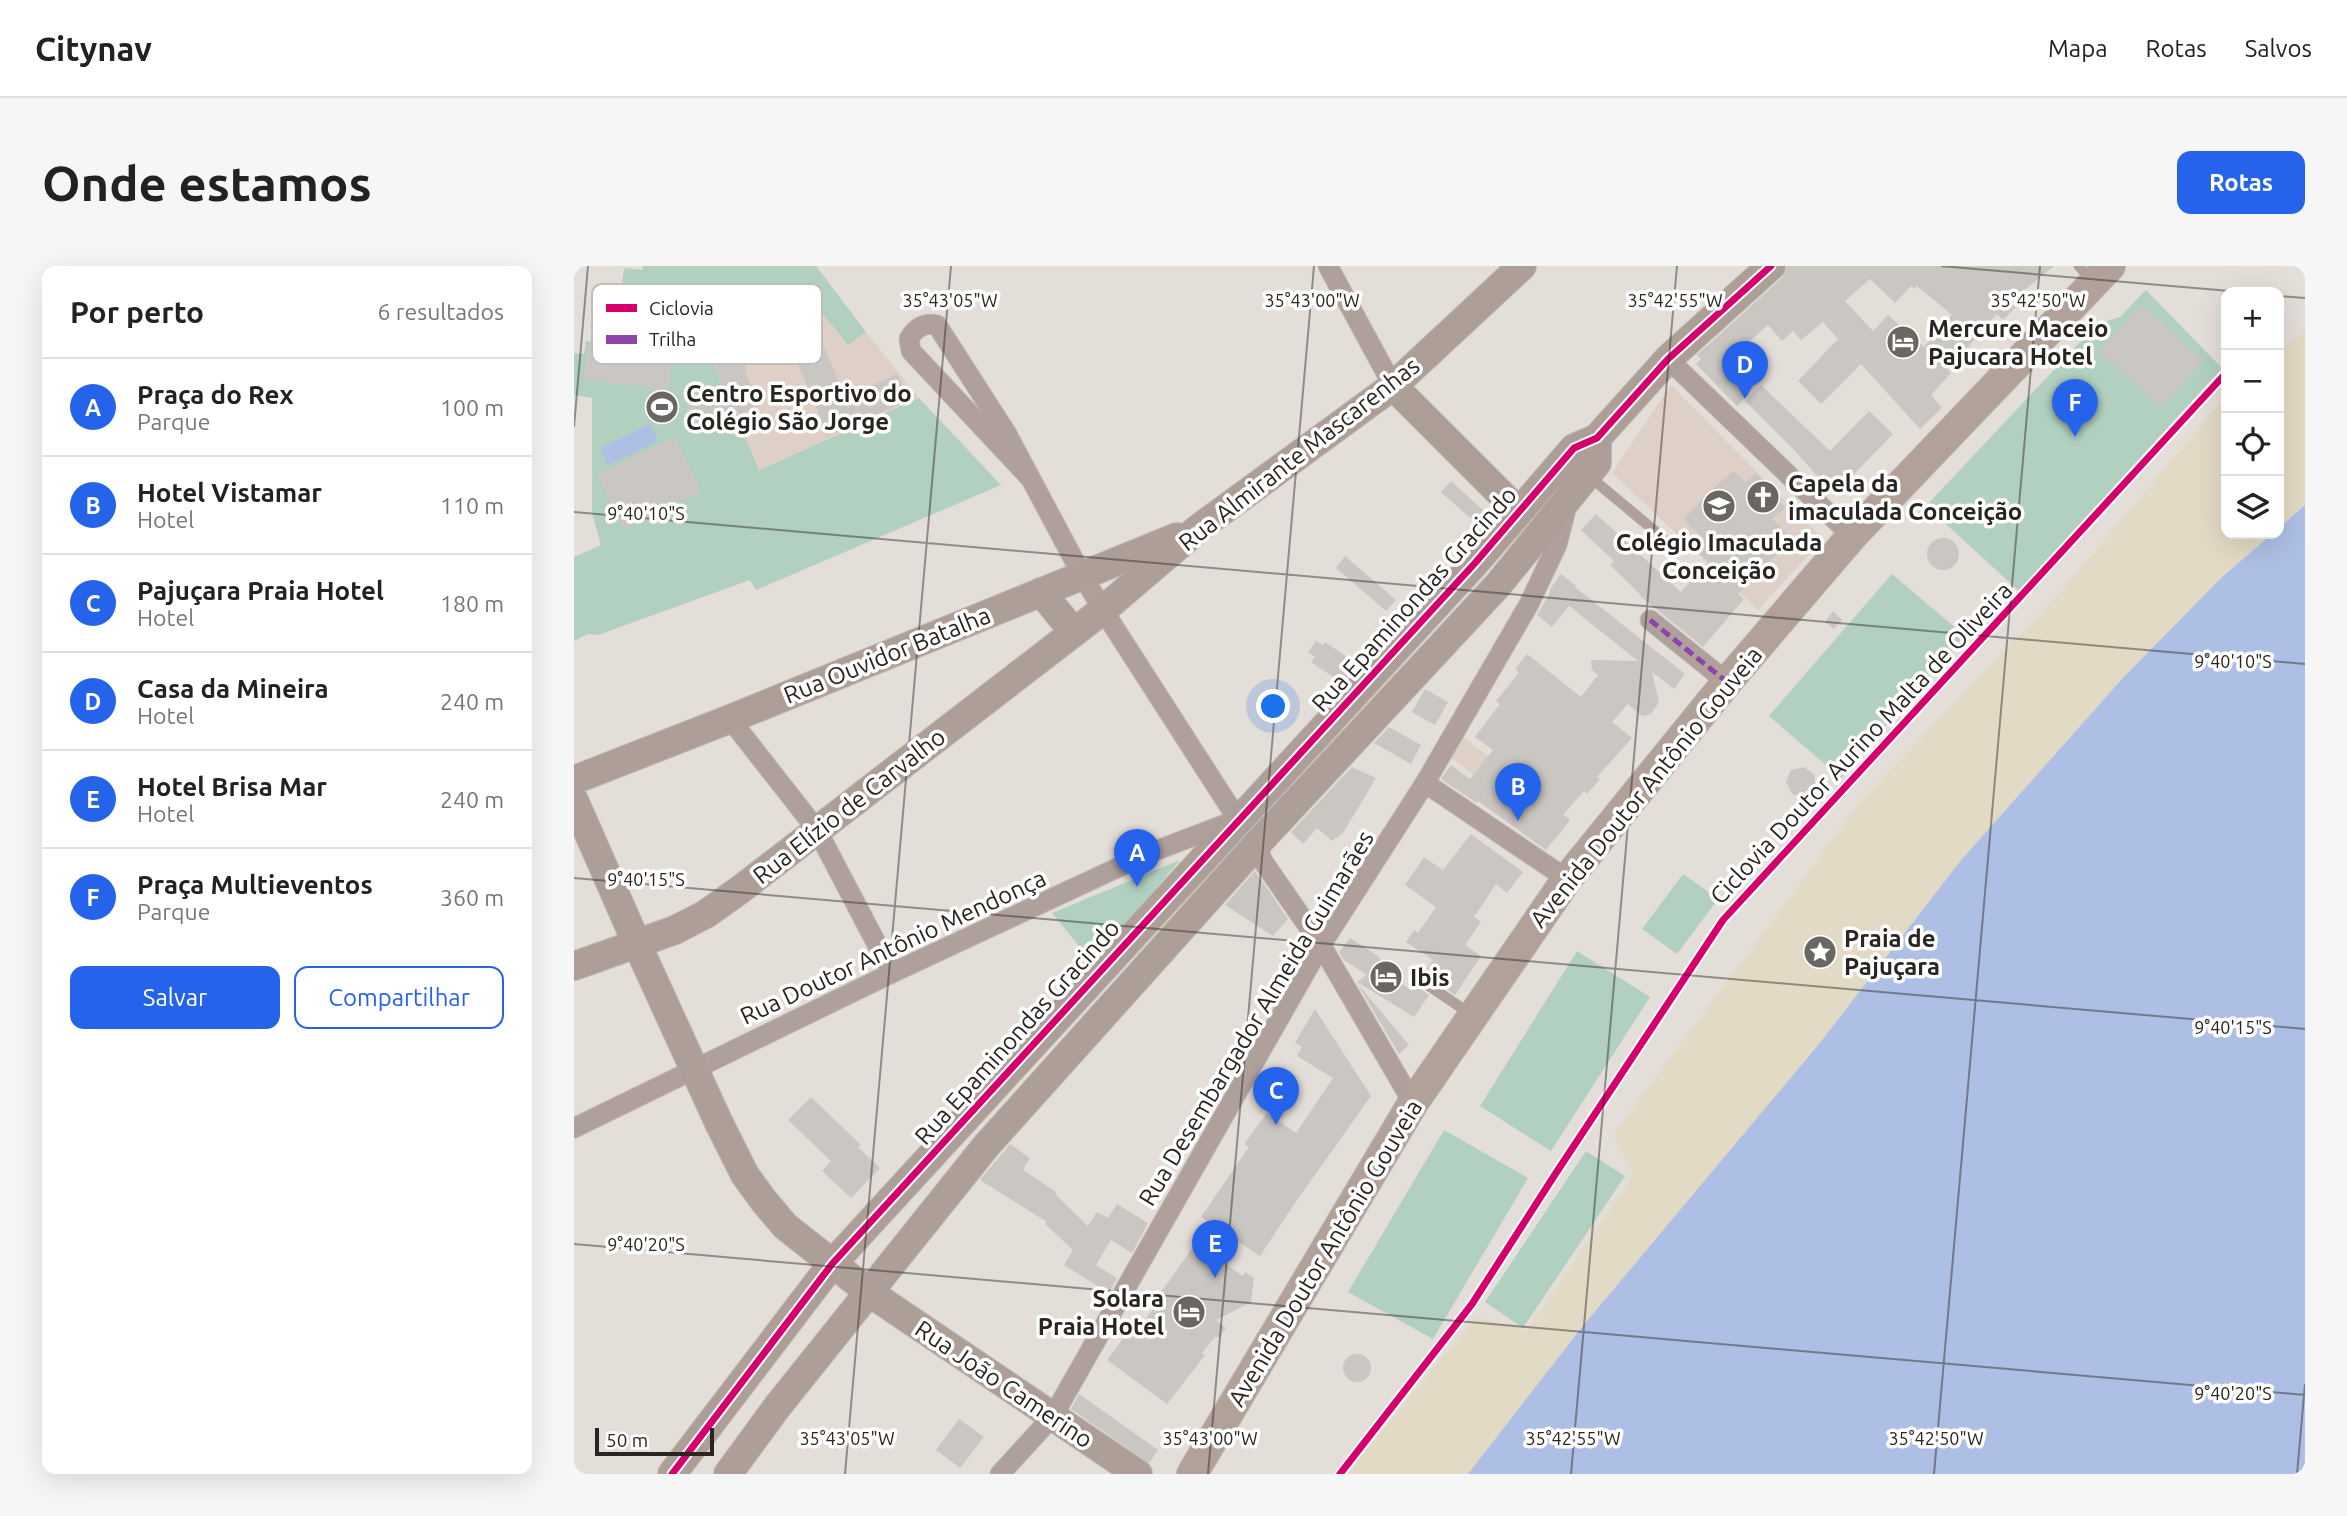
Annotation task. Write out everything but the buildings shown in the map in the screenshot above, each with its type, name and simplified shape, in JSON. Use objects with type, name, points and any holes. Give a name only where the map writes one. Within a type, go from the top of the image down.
[{"type":"main road","name":"Avenida Doutor Antônio Gouveia","points":[[1192,1474],[1413,1103],[1567,879],[1727,682],[1852,536],[2012,371],[2094,272]]},
{"type":"street","points":[[1328,266],[1393,386],[1519,512]]},
{"type":"street","name":"Rua Almirante Mascarenhas","points":[[1103,610],[1199,528],[1393,386],[1522,266]]},
{"type":"street","name":"Rua Epaminondas Gracindo","points":[[672,1474],[832,1264],[1519,512],[1574,448],[1597,438],[1668,359],[1771,266]]},
{"type":"street","points":[[1031,479],[911,351],[909,339],[920,326],[937,326],[987,401],[1007,433],[1082,575],[1238,820],[1233,832],[1236,842],[1246,847],[1258,843],[1262,860],[1321,945],[1413,1103]]},
{"type":"street","points":[[1668,359],[1852,536]]},
{"type":"street","points":[[968,412],[987,401]]},
{"type":"street","name":"Rua Epaminondas Gracindo","points":[[727,1474],[777,1407],[986,1146],[1258,843],[1498,585],[1597,463],[1597,438]]},
{"type":"street","name":"Rua Desembargador Almeida Guimarães","points":[[1000,1474],[1053,1416],[1321,945],[1425,783],[1545,573],[1557,545],[1569,499]]},
{"type":"street","name":"Rua Ouvidor Batalha","points":[[574,780],[1199,528]]},
{"type":"street","points":[[1041,592],[1073,631]]},
{"type":"street","name":"Rua Elízio de Carvalho","points":[[574,966],[676,930],[706,914],[1103,610]]},
{"type":"street","points":[[1650,620],[1727,682]]},
{"type":"street","points":[[730,719],[817,830],[892,973]]},
{"type":"street","points":[[1425,783],[1567,879]]},
{"type":"street","name":"Rua João Camerino","points":[[574,800],[637,944],[745,1175],[785,1226],[870,1293],[1138,1474]]},
{"type":"street","name":"Rua Doutor Antônio Mendonça","points":[[574,1128],[892,973],[1147,854],[1238,820]]},
{"type":"street","points":[[960,1123],[986,1146]]},
{"type":"lane","points":[[1588,475],[1661,537]]},
{"type":"lane","points":[[1419,979],[1473,1015]]},
{"type":"shaded area","points":[[822,312],[847,345],[866,332],[919,398],[758,470],[714,364],[822,364]]},
{"type":"shaded area","name":"Colégio Imaculada Conceição","points":[[1671,385],[1823,539],[1758,610],[1612,473]]},
{"type":"shaded area","points":[[1463,737],[1570,820],[1556,839],[1449,756]]},
{"type":"green space","points":[[643,266],[816,266],[866,332],[848,345],[822,313],[822,284],[622,284],[624,268],[642,270]]},
{"type":"green space","points":[[2146,290],[2221,369],[2019,591],[1926,506],[2097,324],[2120,317]]},
{"type":"green space","points":[[586,341],[592,342],[592,364],[714,364],[759,470],[919,398],[1001,485],[756,590],[750,580],[598,635],[588,634],[574,641],[574,557],[601,545],[592,513],[592,398],[574,395],[574,353],[584,354]]},
{"type":"green space","points":[[1892,574],[1965,636],[1841,778],[1769,716]]},
{"type":"green space","points":[[1180,860],[1093,963],[1052,913]]},
{"type":"green space","points":[[1683,874],[1718,899],[1677,954],[1642,929]]},
{"type":"green space","points":[[1577,951],[1650,997],[1551,1151],[1480,1106]]},
{"type":"green space","points":[[1444,1130],[1528,1178],[1433,1339],[1348,1292]]},
{"type":"green space","points":[[1586,1151],[1625,1176],[1523,1328],[1485,1302]]},
{"type":"sand","points":[[2305,332],[2305,505],[2284,524],[2284,350]]},
{"type":"sand","name":"Praia de Pajuçara","points":[[2221,402],[2221,539],[2266,539],[2221,578],[2121,680],[1962,859],[1819,1044],[1582,1327],[1468,1474],[1346,1474],[1476,1317],[1527,1330],[1633,1175],[1613,1135],[1861,801],[2062,590]]},
{"type":"water","points":[[650,424],[658,441],[608,465],[600,448]]},
{"type":"water","points":[[2305,505],[2305,1474],[1468,1474],[1582,1327],[1819,1044],[1962,859],[2121,680],[2221,578],[2266,539],[2284,539],[2284,524]]},
{"type":"marked path","points":[[1650,620],[1727,682]]},
{"type":"cycle path","points":[[672,1474],[832,1264],[1475,563],[1574,448],[1597,438],[1668,359],[1771,266]]},
{"type":"cycle path","name":"Ciclovia Doutor Aurino Malta de Oliveira","points":[[1340,1474],[1472,1304],[1723,920],[2221,378]]},
{"type":"place","name":"Mercure Maceio Pajucara Hotel","points":[[1903,342]]},
{"type":"place","name":"Casa da Mineira","points":[[1745,399]]},
{"type":"place","name":"Centro Esportivo do Colégio São Jorge","points":[[662,407]]},
{"type":"place","name":"Praça Multieventos","points":[[2075,437]]},
{"type":"place","name":"Capela da imaculada Conceição","points":[[1763,497]]},
{"type":"place","name":"Colégio Imaculada Conceição","points":[[1719,506]]},
{"type":"place","name":"Hotel Vistamar","points":[[1518,821]]},
{"type":"place","name":"Praça do Rex","points":[[1137,887]]},
{"type":"place","name":"Praia de Pajuçara","points":[[1820,952]]},
{"type":"place","name":"Ibis","points":[[1386,977]]},
{"type":"place","name":"Pajuçara Praia Hotel","points":[[1276,1125]]},
{"type":"place","name":"Hotel Brisa Mar","points":[[1215,1278]]},
{"type":"place","name":"Solara Praia Hotel","points":[[1189,1312]]}]
